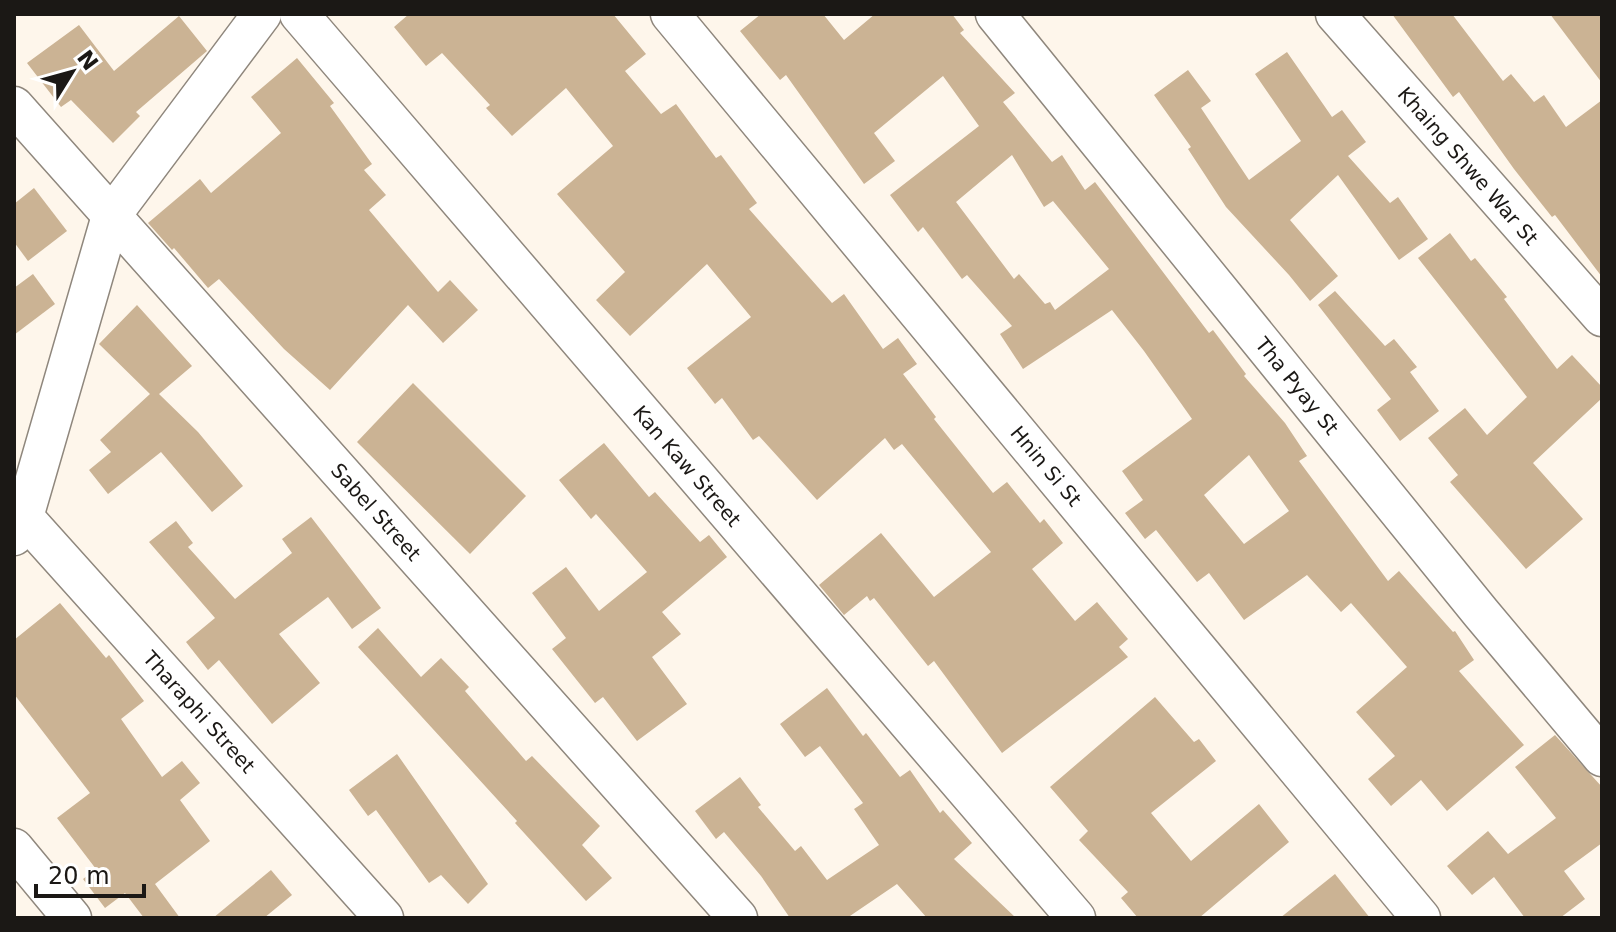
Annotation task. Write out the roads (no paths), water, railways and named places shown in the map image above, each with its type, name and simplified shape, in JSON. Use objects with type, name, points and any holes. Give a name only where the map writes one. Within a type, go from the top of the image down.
[{"type":"street","points":[[17,520],[111,216],[262,14]]},
{"type":"street","name":"Kan Kaw Street","points":[[299,14],[1076,918]]},
{"type":"street","name":"Hnin Si St","points":[[670,14],[1421,918]]},
{"type":"street","name":"Tha Pyay St","points":[[995,14],[1481,613],[1602,757]]},
{"type":"street","name":"Khaing Shwe War St","points":[[1335,14],[1602,317]]},
{"type":"street","name":"Sabel Street","points":[[14,106],[738,918]]},
{"type":"street","name":"Tharaphi Street","points":[[17,520],[384,918]]},
{"type":"street","points":[[14,848],[72,918]]}]
